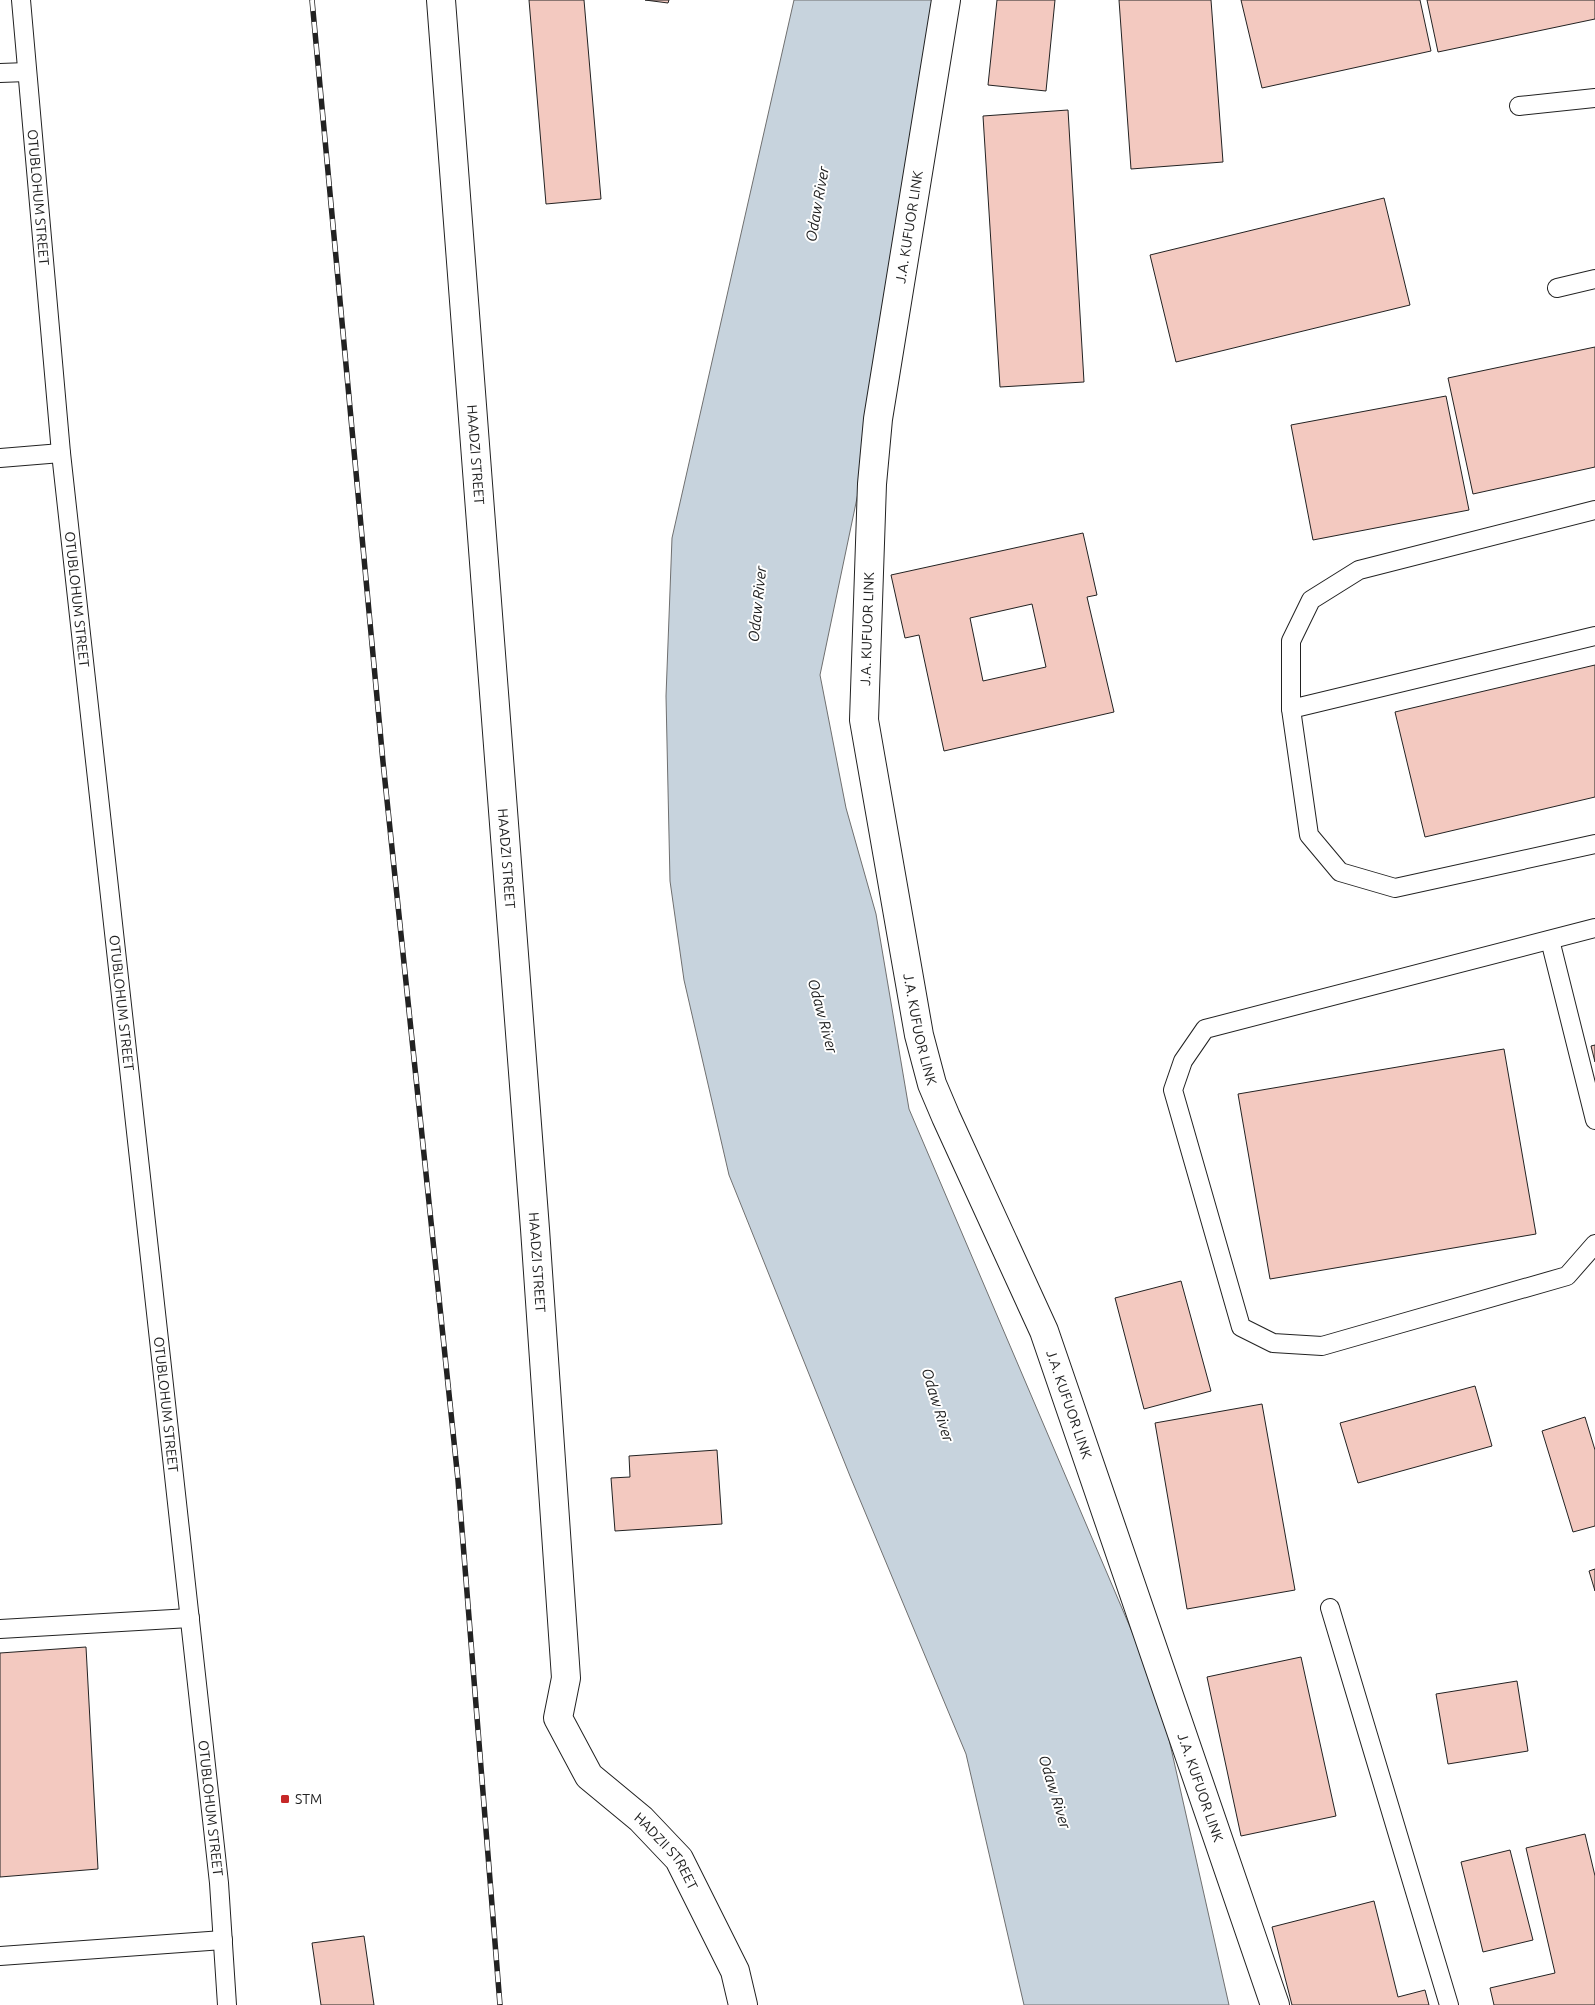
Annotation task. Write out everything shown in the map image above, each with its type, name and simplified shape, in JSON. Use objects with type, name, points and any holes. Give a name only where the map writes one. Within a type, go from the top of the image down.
[{"type":"street","name":"HAADZI STREET","points":[[442,0],[535,1229],[566,1678],[558,1718]]},
{"type":"street","name":"J.A. KUFUOR LINK","points":[[946,0],[878,419],[872,484],[864,720],[919,1035],[932,1084],[1044,1331],[1275,2005]]},
{"type":"street","name":"HADZII STREET","points":[[558,1718],[589,1776],[641,1819],[679,1859],[734,1971],[743,2005]]},
{"type":"lane","name":"OTUBLOHUM STREET","points":[[21,0],[61,453],[219,1883],[227,2005]]},
{"type":"lane","points":[[0,73],[27,72]]},
{"type":"lane","points":[[1519,106],[1595,98]]},
{"type":"lane","points":[[1557,288],[1595,279]]},
{"type":"lane","points":[[0,458],[61,453]]},
{"type":"lane","points":[[1595,510],[1359,570],[1311,600],[1291,641],[1291,709],[1308,835],[1340,872],[1395,888],[1595,844]]},
{"type":"lane","points":[[1291,709],[1595,636]]},
{"type":"lane","points":[[1595,928],[1205,1029],[1183,1060],[1174,1090],[1241,1327],[1273,1343],[1322,1346],[1567,1276],[1595,1244]]},
{"type":"lane","points":[[1550,940],[1595,1120]]},
{"type":"lane","points":[[1330,1608],[1449,2005]]},
{"type":"lane","points":[[0,1629],[190,1618]]},
{"type":"lane","points":[[0,1956],[223,1940]]},
{"type":"water","name":"Odaw River","points":[[794,0],[939,0],[866,455],[820,675],[846,808],[876,914],[909,1109],[1159,1695],[1229,2005],[1024,2005],[966,1754],[850,1476],[729,1175],[684,980],[670,881],[666,696],[672,538]]},
{"type":"building","points":[[529,0],[584,0],[601,199],[546,204]]},
{"type":"building","points":[[645,0],[669,0],[668,3]]},
{"type":"building","points":[[997,0],[1055,0],[1046,91],[988,85]]},
{"type":"building","points":[[1119,0],[1211,0],[1223,162],[1131,169]]},
{"type":"building","points":[[1241,0],[1420,0],[1431,51],[1262,88]]},
{"type":"building","points":[[1427,0],[1595,0],[1595,19],[1438,52]]},
{"type":"building","points":[[1068,110],[1084,382],[1000,387],[983,116]]},
{"type":"building","points":[[1384,198],[1410,305],[1176,362],[1150,255]]},
{"type":"building","points":[[1595,347],[1595,467],[1473,494],[1448,378]]},
{"type":"building","points":[[1446,396],[1469,510],[1313,540],[1291,425]]},
{"type":"building","points":[[1083,533],[1097,595],[1087,597],[1114,712],[944,751],[919,635],[905,638],[891,575]],"holes":[[[1032,604],[1046,667],[983,681],[970,618]]]},
{"type":"building","points":[[1595,665],[1595,797],[1425,837],[1395,712]]},
{"type":"building","points":[[1595,1045],[1595,1062],[1591,1046]]},
{"type":"building","points":[[1504,1049],[1536,1234],[1270,1279],[1238,1094]]},
{"type":"building","points":[[1181,1281],[1211,1391],[1144,1409],[1115,1298]]},
{"type":"building","points":[[1475,1386],[1492,1446],[1358,1483],[1340,1423]]},
{"type":"building","points":[[1262,1404],[1295,1590],[1187,1609],[1155,1423]]},
{"type":"building","points":[[1585,1417],[1595,1450],[1595,1526],[1573,1532],[1542,1431]]},
{"type":"building","points":[[717,1450],[722,1524],[615,1531],[611,1478],[630,1477],[629,1456]]},
{"type":"building","points":[[1595,1569],[1595,1591],[1589,1571]]},
{"type":"building","points":[[86,1647],[98,1869],[0,1877],[0,1653]]},
{"type":"building","points":[[1301,1657],[1336,1816],[1241,1836],[1207,1677]]},
{"type":"building","points":[[1517,1681],[1528,1751],[1448,1764],[1436,1694]]},
{"type":"building","points":[[1585,1834],[1595,1876],[1595,2005],[1494,2005],[1490,1988],[1555,1973],[1526,1848]]},
{"type":"building","points":[[1510,1850],[1533,1940],[1483,1952],[1461,1862]]},
{"type":"building","points":[[1374,1901],[1398,1997],[1425,1990],[1429,2005],[1292,2005],[1272,1927]]},
{"type":"building","points":[[364,1936],[374,2005],[321,2005],[312,1943]]},
{"type":"railway","points":[[312,0],[383,762],[458,1480],[500,2005]]},
{"type":"place","name":"STM","points":[[285,1799]]}]
